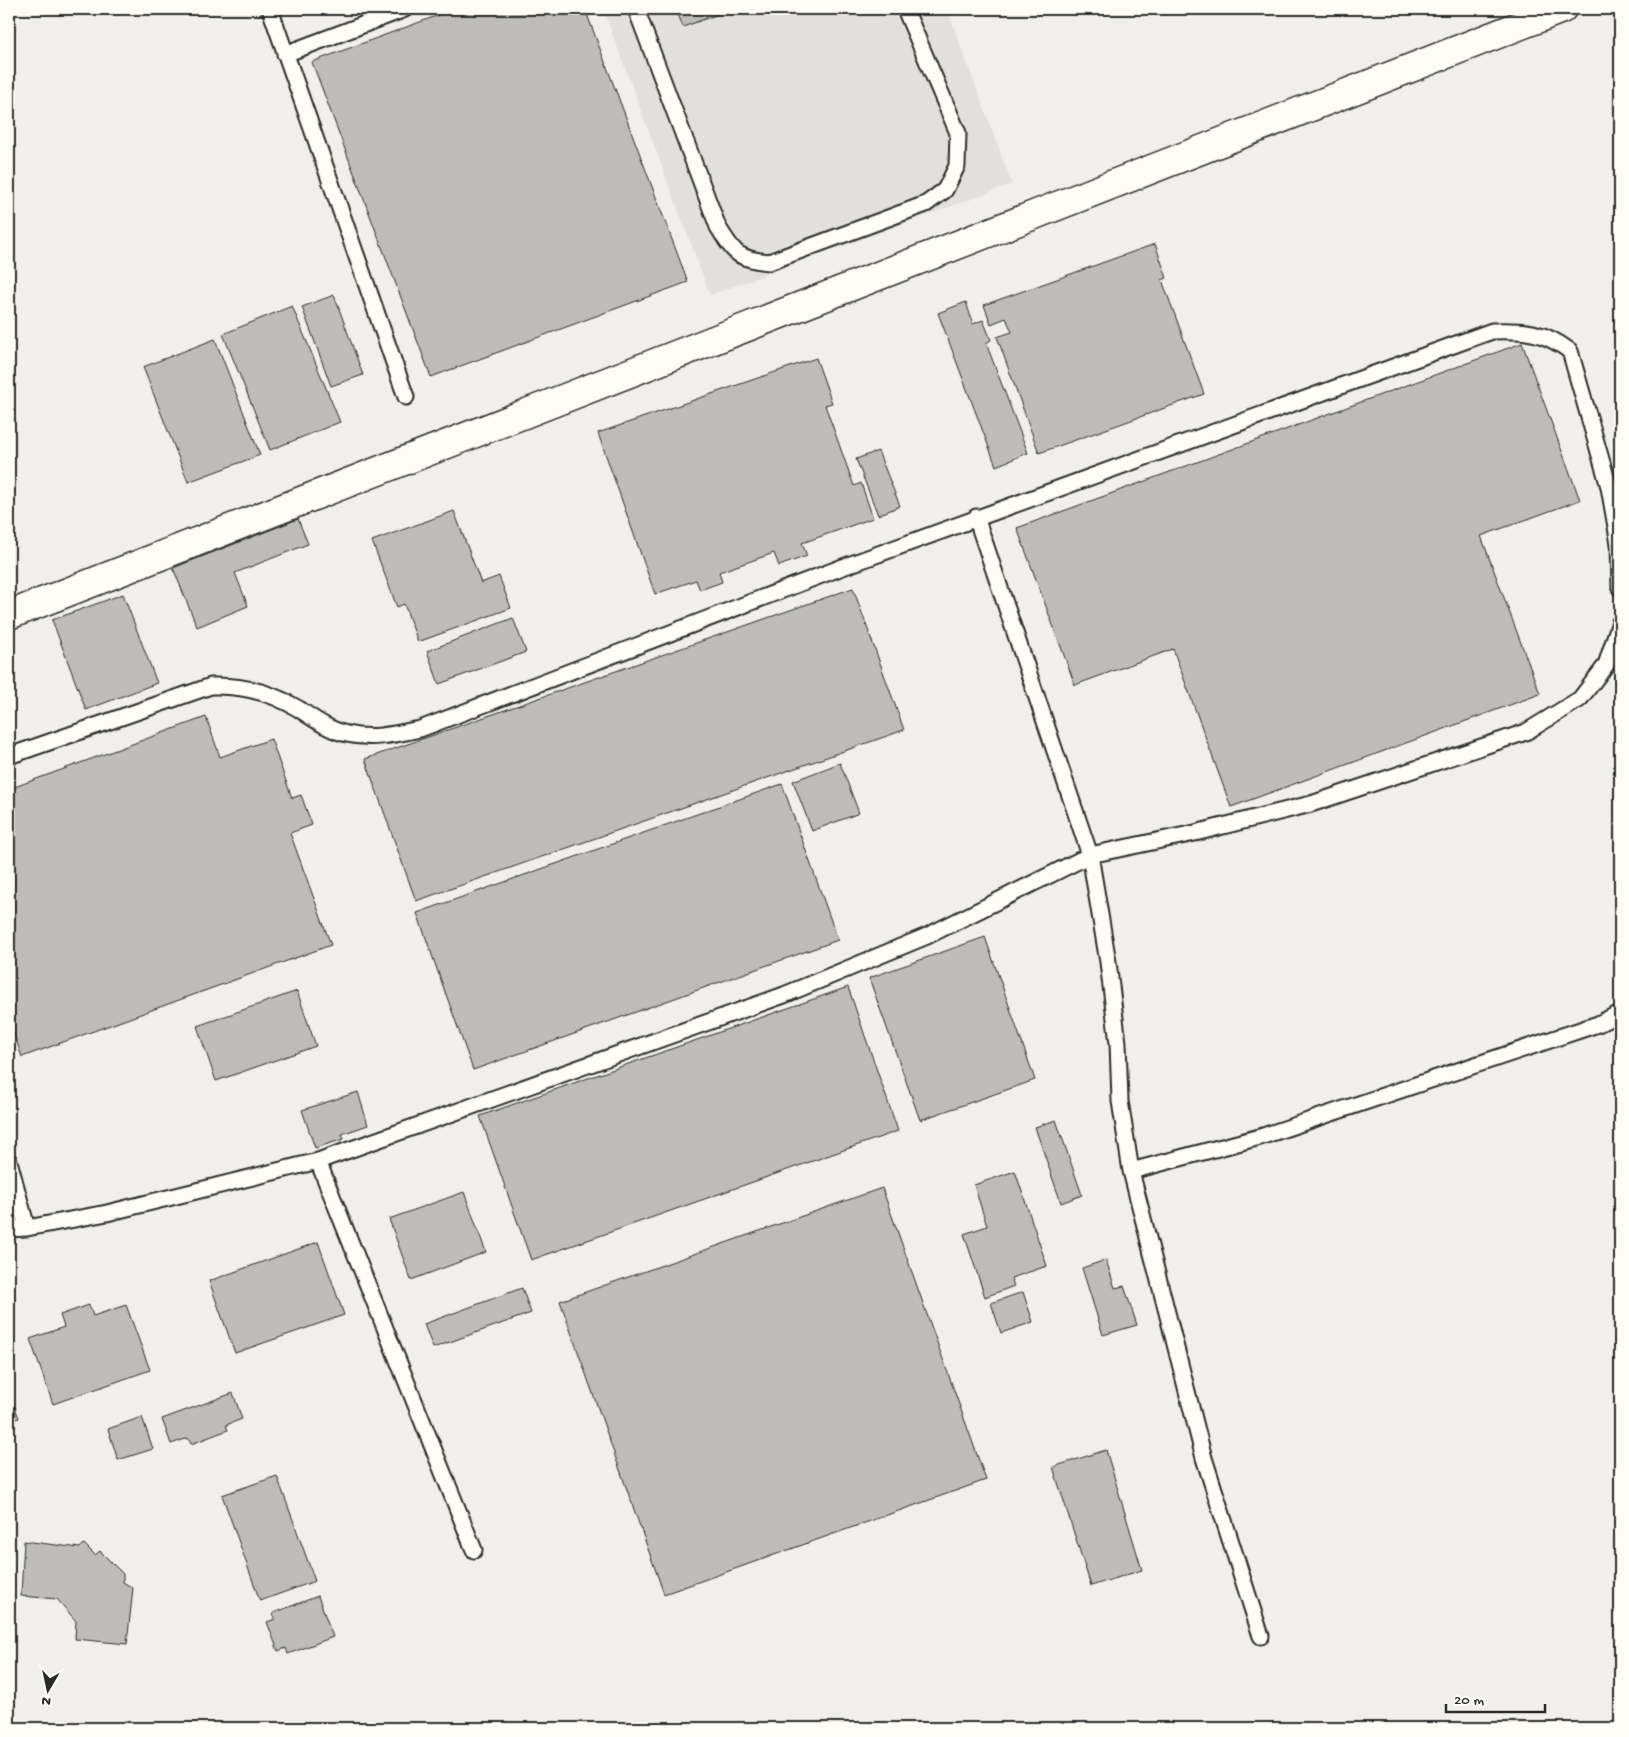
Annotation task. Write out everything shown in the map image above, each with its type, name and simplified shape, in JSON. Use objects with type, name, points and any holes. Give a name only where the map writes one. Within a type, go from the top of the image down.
[{"type":"street","points":[[9,615],[1562,9]]},
{"type":"lane","points":[[270,9],[406,398]]},
{"type":"lane","points":[[285,54],[405,9]]},
{"type":"lane","points":[[636,9],[718,227],[731,248],[748,260],[769,262],[926,204],[945,190],[958,166],[958,133],[905,9]]},
{"type":"lane","points":[[9,756],[211,686],[234,686],[268,693],[319,723],[347,734],[385,737],[402,733],[429,725],[976,518],[1492,331],[1531,331],[1552,338],[1570,351],[1609,487],[1619,544],[1620,588]]},
{"type":"lane","points":[[976,518],[1090,855],[1108,962],[1118,1043],[1120,1101],[1131,1172],[1204,1458],[1261,1636]]},
{"type":"lane","points":[[9,1229],[27,1228],[107,1213],[318,1161],[784,995],[927,936],[1090,855],[1196,833],[1311,804],[1526,732],[1580,699],[1606,665],[1620,622]]},
{"type":"lane","points":[[1131,1172],[1260,1137],[1368,1102],[1598,1024],[1620,1013]]},
{"type":"lane","points":[[9,1161],[27,1228]]},
{"type":"lane","points":[[318,1161],[474,1550]]},
{"type":"shaded area","points":[[603,9],[947,9],[1012,184],[710,295]]},
{"type":"building","points":[[455,9],[585,9],[688,282],[431,377],[312,62]]},
{"type":"building","points":[[676,9],[732,9],[683,27]]},
{"type":"building","points":[[1155,244],[1167,278],[1162,280],[1204,394],[1039,453],[997,337],[1012,332],[1006,318],[991,324],[984,305]]},
{"type":"building","points":[[334,295],[363,375],[331,386],[302,307]]},
{"type":"building","points":[[966,302],[973,324],[983,320],[991,340],[986,343],[1028,453],[996,466],[938,313]]},
{"type":"building","points":[[292,306],[340,422],[270,450],[223,334]]},
{"type":"building","points":[[215,339],[260,455],[188,482],[143,367]]},
{"type":"building","points":[[1522,343],[1580,500],[1481,536],[1540,694],[1231,807],[1173,649],[1075,685],[1017,528]]},
{"type":"building","points":[[816,358],[832,403],[825,405],[854,486],[861,483],[873,518],[802,543],[807,556],[779,566],[774,553],[719,572],[722,582],[700,590],[696,580],[655,594],[598,433]]},
{"type":"building","points":[[878,451],[900,506],[878,515],[856,459]]},
{"type":"building","points":[[454,511],[481,583],[499,576],[511,608],[418,642],[404,604],[397,607],[372,541]]},
{"type":"building","points":[[298,519],[308,544],[235,573],[248,606],[197,627],[173,568]]},
{"type":"building","points":[[853,588],[904,730],[416,901],[365,759]]},
{"type":"building","points":[[123,594],[157,683],[86,710],[52,620]]},
{"type":"building","points":[[513,618],[526,652],[439,684],[427,651]]},
{"type":"building","points":[[206,717],[220,757],[271,739],[292,798],[301,795],[312,825],[290,833],[331,945],[22,1057],[9,1020],[9,789]]},
{"type":"building","points":[[840,763],[859,813],[812,831],[793,781]]},
{"type":"building","points":[[782,784],[838,940],[473,1070],[417,913]]},
{"type":"building","points":[[985,937],[1035,1080],[920,1120],[869,978]]},
{"type":"building","points":[[848,987],[898,1131],[531,1260],[480,1116]]},
{"type":"building","points":[[297,991],[316,1046],[216,1081],[197,1026]]},
{"type":"building","points":[[358,1092],[368,1125],[342,1134],[344,1139],[315,1148],[302,1110]]},
{"type":"building","points":[[1056,1120],[1082,1195],[1061,1203],[1035,1127]]},
{"type":"building","points":[[1015,1171],[1047,1266],[1011,1278],[1014,1286],[985,1297],[964,1234],[987,1226],[974,1185]]},
{"type":"building","points":[[882,1188],[986,1480],[664,1594],[560,1301]]},
{"type":"building","points":[[464,1192],[486,1252],[411,1280],[389,1219]]},
{"type":"building","points":[[318,1242],[344,1315],[235,1353],[209,1281]]},
{"type":"building","points":[[1106,1260],[1115,1288],[1124,1286],[1137,1325],[1103,1335],[1082,1268]]},
{"type":"building","points":[[522,1288],[531,1313],[433,1348],[424,1324]]},
{"type":"building","points":[[1023,1292],[1033,1322],[1001,1333],[991,1303]]},
{"type":"building","points":[[89,1305],[93,1316],[126,1305],[150,1370],[53,1404],[30,1339],[64,1327],[60,1315]]},
{"type":"building","points":[[9,1391],[19,1418],[9,1422]]},
{"type":"building","points":[[233,1393],[242,1419],[226,1425],[228,1430],[191,1444],[188,1438],[171,1444],[162,1419]]},
{"type":"building","points":[[142,1417],[153,1449],[118,1460],[108,1429]]},
{"type":"building","points":[[1106,1450],[1142,1570],[1091,1586],[1053,1467]]},
{"type":"building","points":[[277,1476],[315,1581],[260,1601],[222,1495]]},
{"type":"building","points":[[24,1541],[80,1548],[84,1544],[95,1555],[100,1551],[123,1574],[123,1582],[133,1588],[127,1644],[75,1639],[76,1621],[57,1599],[21,1596]]},
{"type":"building","points":[[318,1596],[333,1637],[288,1654],[286,1648],[278,1651],[267,1622],[275,1619],[273,1613]]}]
